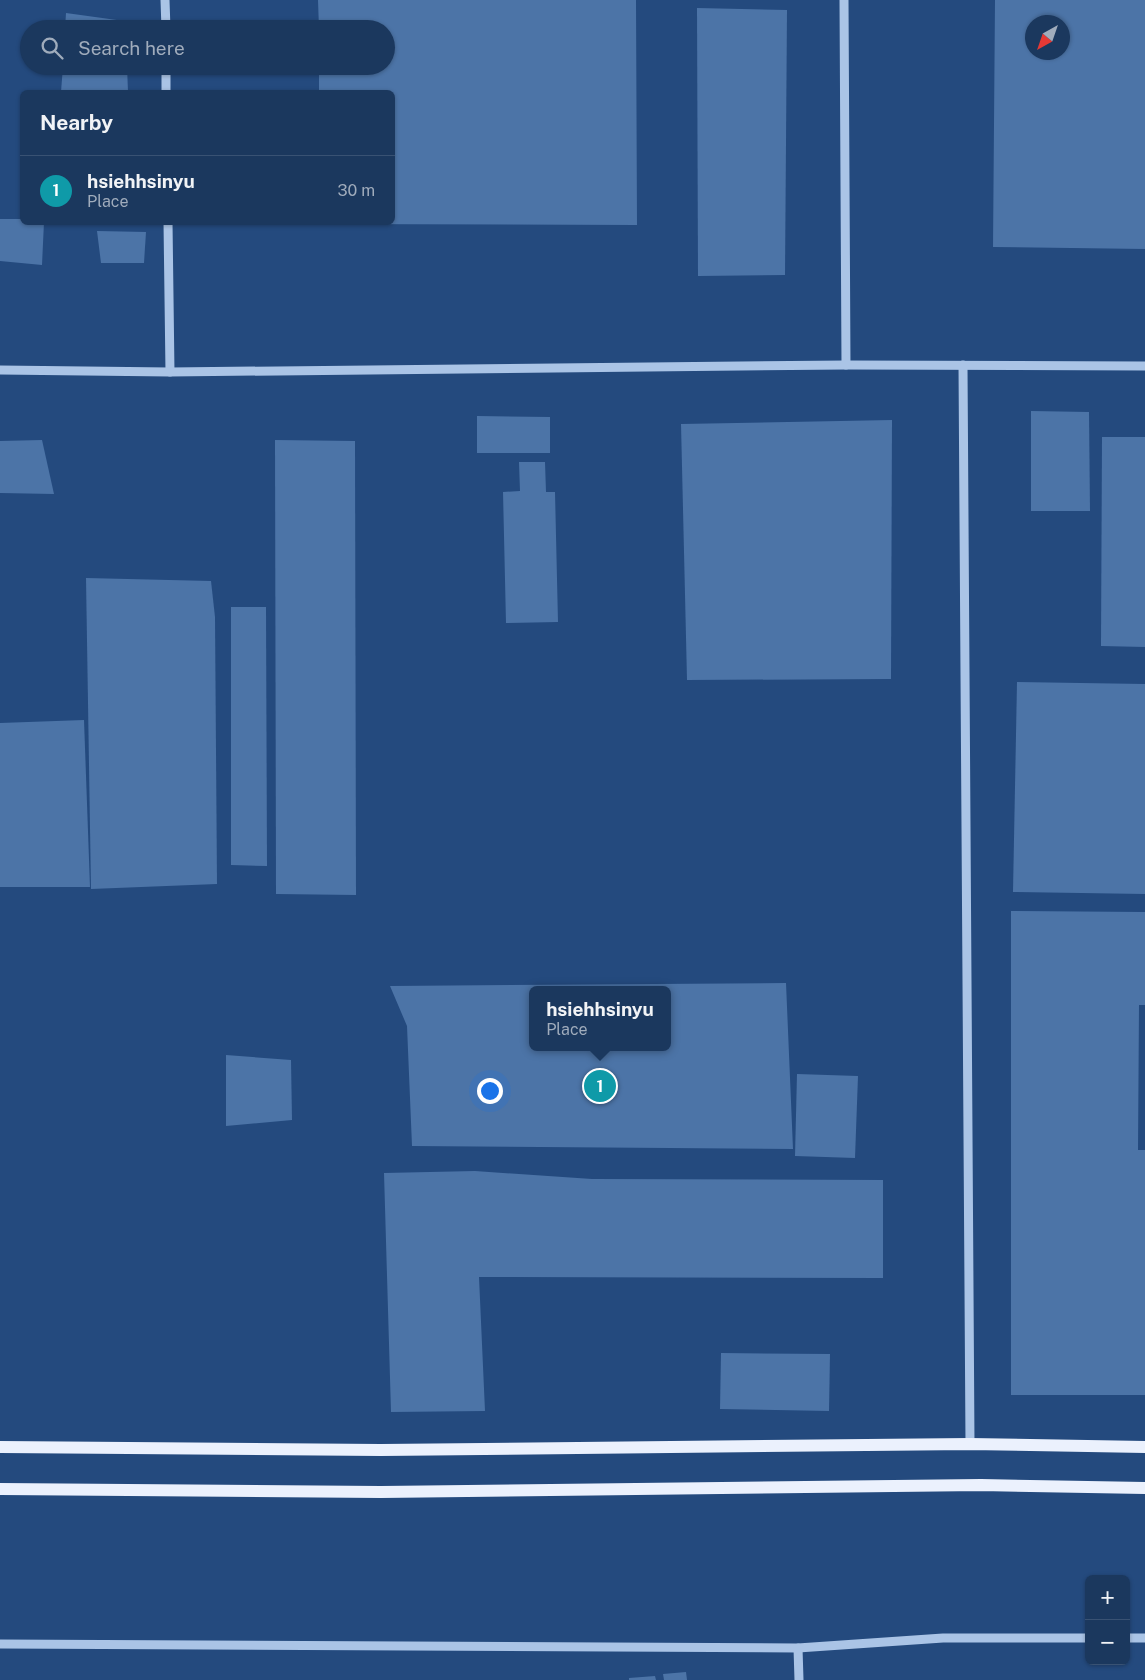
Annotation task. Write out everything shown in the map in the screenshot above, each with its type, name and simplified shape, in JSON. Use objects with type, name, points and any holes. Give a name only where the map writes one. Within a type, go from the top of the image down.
[{"type":"main road","points":[[0,1447],[381,1450],[970,1444],[1145,1446]]},
{"type":"main road","points":[[0,1489],[382,1492],[981,1485],[1145,1488]]},
{"type":"street","points":[[165,0],[166,20]]},
{"type":"street","points":[[844,0],[846,365]]},
{"type":"street","points":[[166,75],[166,90]]},
{"type":"street","points":[[168,225],[170,372]]},
{"type":"street","points":[[0,370],[170,372],[846,365],[1145,366]]},
{"type":"street","points":[[963,365],[970,1444]]},
{"type":"street","points":[[0,1644],[798,1648],[943,1638],[1085,1638]]},
{"type":"street","points":[[1130,1638],[1145,1638]]},
{"type":"street","points":[[798,1648],[799,1680]]},
{"type":"building","points":[[318,0],[636,0],[637,225],[395,224],[395,90],[319,90],[319,75],[395,75],[395,20],[319,20]]},
{"type":"building","points":[[995,0],[1145,0],[1145,249],[993,247]]},
{"type":"building","points":[[697,8],[787,10],[785,275],[698,276]]},
{"type":"building","points":[[66,13],[117,20],[66,20]]},
{"type":"building","points":[[62,75],[127,75],[128,90],[61,90]]},
{"type":"building","points":[[0,219],[20,219],[20,225],[44,225],[42,265],[0,261]]},
{"type":"building","points":[[97,231],[146,232],[144,263],[101,263]]},
{"type":"building","points":[[1031,411],[1089,412],[1090,511],[1031,511]]},
{"type":"building","points":[[477,416],[550,417],[550,453],[477,453]]},
{"type":"building","points":[[892,420],[891,679],[687,680],[681,424]]},
{"type":"building","points":[[1102,437],[1145,437],[1145,647],[1101,646]]},
{"type":"building","points":[[42,440],[54,494],[0,493],[0,441]]},
{"type":"building","points":[[275,440],[355,441],[356,895],[276,894]]},
{"type":"building","points":[[519,462],[545,462],[546,492],[555,492],[558,622],[506,623],[503,492],[520,491]]},
{"type":"building","points":[[86,578],[211,581],[215,617],[217,884],[91,889]]},
{"type":"building","points":[[231,607],[266,607],[267,866],[231,865]]},
{"type":"building","points":[[1017,682],[1145,684],[1145,894],[1013,892]]},
{"type":"building","points":[[84,720],[90,887],[0,887],[0,723]]},
{"type":"building","points":[[1011,911],[1145,912],[1145,1005],[1139,1005],[1138,1150],[1145,1150],[1145,1395],[1011,1395]]},
{"type":"building","points":[[786,983],[793,1149],[412,1146],[407,1026],[390,986]]},
{"type":"building","points":[[226,1055],[291,1060],[292,1120],[226,1126]]},
{"type":"building","points":[[797,1074],[858,1076],[855,1158],[795,1156]]},
{"type":"building","points":[[475,1171],[592,1179],[883,1180],[883,1278],[479,1277],[485,1411],[391,1412],[384,1173]]},
{"type":"building","points":[[721,1353],[830,1354],[829,1411],[720,1409]]},
{"type":"building","points":[[686,1672],[687,1680],[664,1680],[663,1674]]},
{"type":"building","points":[[655,1676],[656,1680],[629,1680],[629,1678]]},
{"type":"place","name":"hsiehhsinyu","points":[[600,1086]]}]
